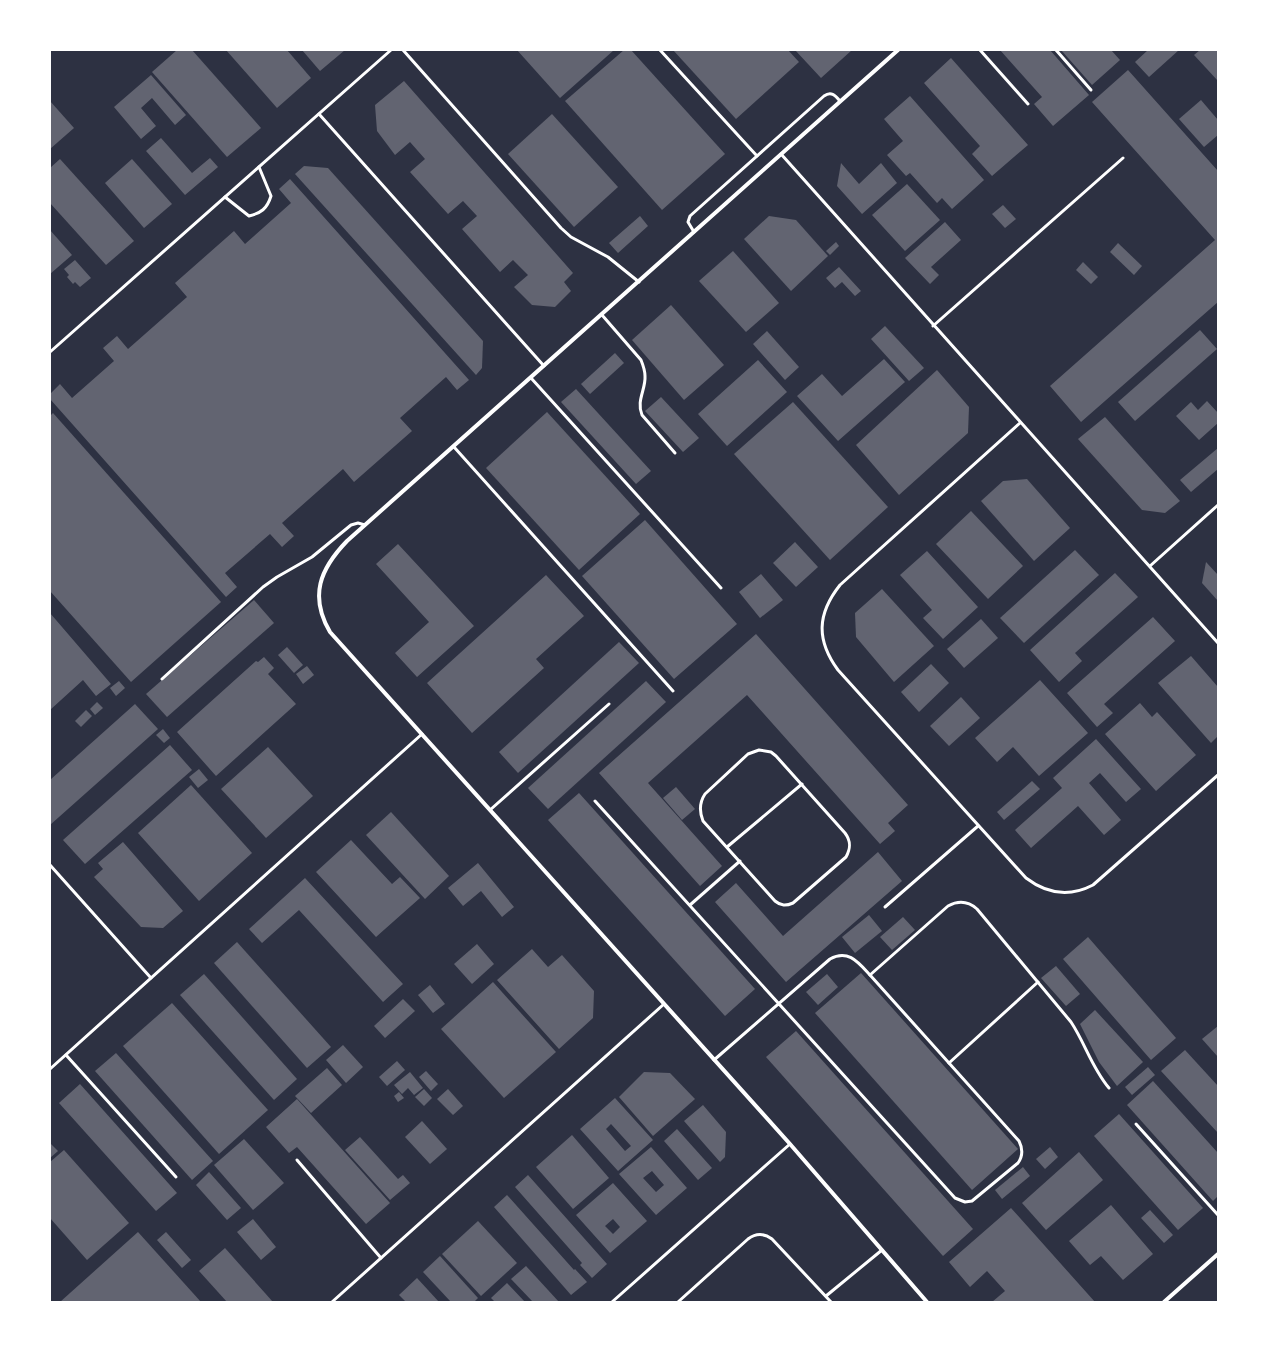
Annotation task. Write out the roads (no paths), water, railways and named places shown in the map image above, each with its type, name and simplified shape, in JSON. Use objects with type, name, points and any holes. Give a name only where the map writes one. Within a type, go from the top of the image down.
[{"type":"street","points":[[898,50],[340,549],[333,557],[322,576],[319,591],[319,606],[330,632],[790,1144],[927,1302]]},
{"type":"street","points":[[1164,1302],[1218,1254]]},
{"type":"lane","points":[[50,352],[391,50]]},
{"type":"lane","points":[[403,50],[561,228],[571,237],[608,257],[639,282]]},
{"type":"lane","points":[[660,50],[757,156]]},
{"type":"lane","points":[[980,50],[1028,104]]},
{"type":"lane","points":[[1056,50],[1091,90]]},
{"type":"lane","points":[[694,232],[688,224],[690,216],[824,96],[830,93],[833,94],[840,102]]},
{"type":"lane","points":[[319,114],[544,366]]},
{"type":"lane","points":[[781,154],[933,326],[1218,643]]},
{"type":"lane","points":[[933,326],[1123,158]]},
{"type":"lane","points":[[225,197],[249,216],[260,213],[268,205],[271,196],[259,167]]},
{"type":"lane","points":[[602,315],[641,360],[645,377],[640,400],[640,410],[675,452]]},
{"type":"lane","points":[[531,378],[721,588]]},
{"type":"lane","points":[[1020,423],[840,585],[832,595],[822,620],[822,634],[830,659],[838,670],[978,826],[1026,878],[1041,888],[1058,893],[1077,891],[1085,889],[1101,879],[1218,775]]},
{"type":"lane","points":[[454,447],[673,691]]},
{"type":"lane","points":[[1150,566],[1218,505]]},
{"type":"lane","points":[[162,679],[263,587],[312,557],[351,525],[358,523],[365,526]]},
{"type":"lane","points":[[490,810],[609,704]]},
{"type":"lane","points":[[50,1070],[422,734]]},
{"type":"lane","points":[[759,750],[771,752],[802,784],[848,836],[850,840],[850,849],[846,857],[793,903],[782,905],[775,901],[703,821],[699,810],[705,794],[748,754],[759,750]]},
{"type":"lane","points":[[727,847],[802,784]]},
{"type":"lane","points":[[595,801],[690,905],[780,1004],[956,1198],[962,1202],[969,1202],[975,1199],[1018,1163],[1022,1154],[1019,1142],[870,975],[853,958],[844,955],[830,959],[780,1004],[714,1060]]},
{"type":"lane","points":[[885,907],[978,826]]},
{"type":"lane","points":[[690,905],[740,861]]},
{"type":"lane","points":[[50,866],[151,978]]},
{"type":"lane","points":[[870,975],[948,906],[958,902],[973,905],[1077,1031],[1096,1071],[1109,1088]]},
{"type":"lane","points":[[948,1063],[1038,982]]},
{"type":"lane","points":[[332,1302],[664,1004]]},
{"type":"lane","points":[[66,1055],[176,1177]]},
{"type":"lane","points":[[1136,1124],[1218,1215]]},
{"type":"lane","points":[[612,1302],[790,1144]]},
{"type":"lane","points":[[297,1160],[382,1258]]},
{"type":"lane","points":[[678,1302],[748,1239],[757,1234],[763,1234],[772,1239],[831,1302]]},
{"type":"lane","points":[[826,1296],[882,1250]]}]
